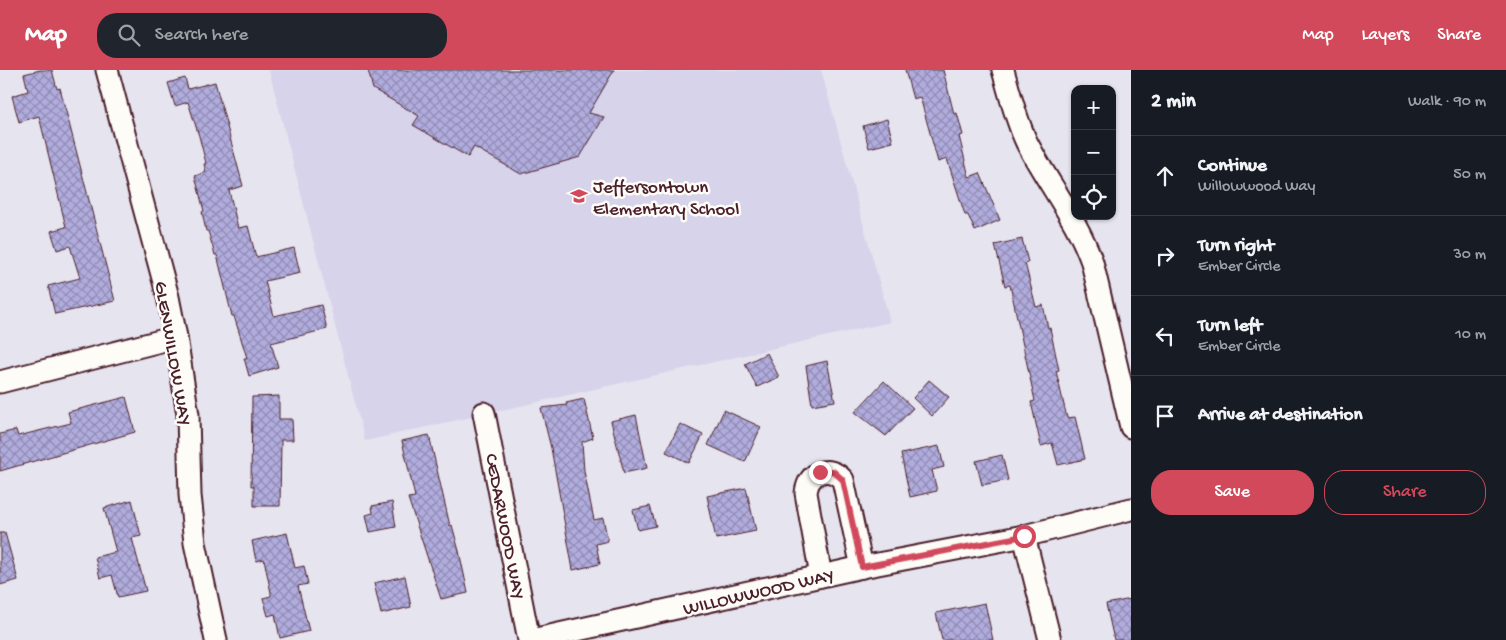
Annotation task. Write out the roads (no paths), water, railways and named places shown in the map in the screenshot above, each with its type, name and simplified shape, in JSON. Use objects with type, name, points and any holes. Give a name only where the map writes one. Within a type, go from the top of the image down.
[{"type":"street","name":"GLENWILLOW WAY","points":[[106,70],[168,297],[176,337],[188,415],[190,495],[195,543],[216,640]]},
{"type":"street","points":[[1003,70],[1013,108],[1027,143],[1086,246],[1131,427]]},
{"type":"street","points":[[0,382],[176,337]]},
{"type":"street","name":"CEDARWOOD WAY","points":[[484,413],[531,640]]},
{"type":"street","points":[[821,576],[806,493],[809,480],[820,472],[833,471],[843,480],[862,567]]},
{"type":"street","name":"WILLOWWOOD WAY","points":[[531,640],[862,567],[1024,536],[1131,509]]},
{"type":"street","points":[[1024,536],[1050,640]]},
{"type":"place","name":"Jeffersontown Elementary School","points":[[579,196]]}]
